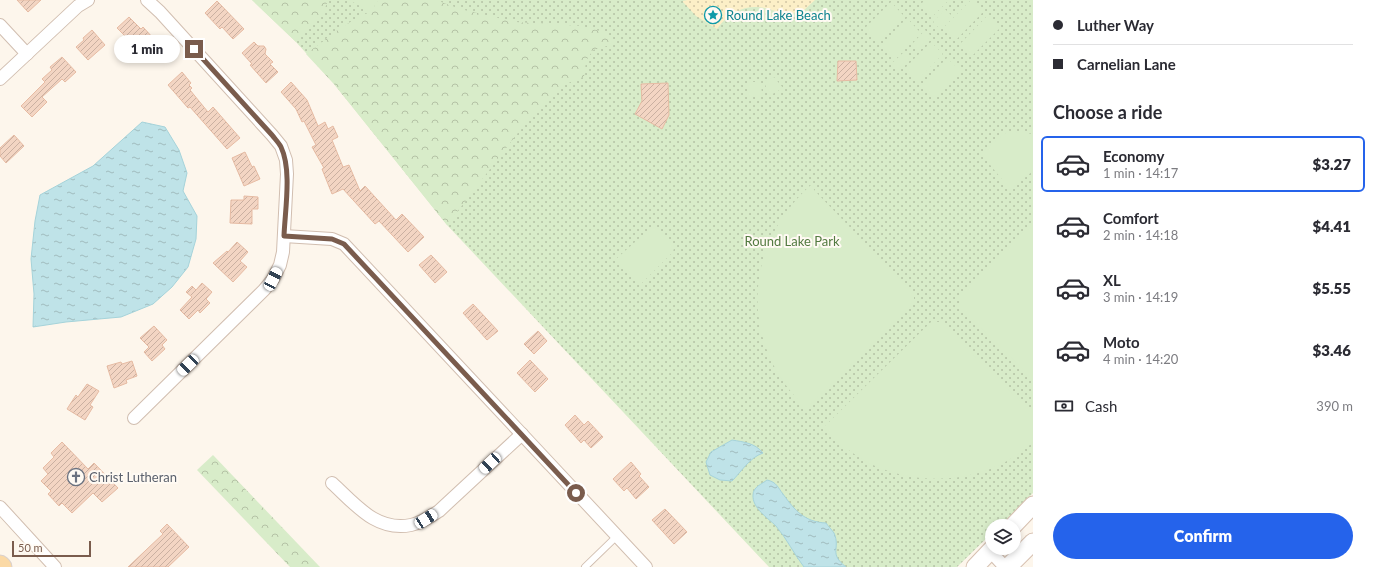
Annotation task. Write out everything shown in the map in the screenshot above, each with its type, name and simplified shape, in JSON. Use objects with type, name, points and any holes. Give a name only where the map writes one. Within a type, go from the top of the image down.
[{"type":"main road","points":[[1020,519],[1033,505]]},
{"type":"main road","points":[[1008,567],[1033,542]]},
{"type":"main road","points":[[974,567],[986,555]]},
{"type":"street","points":[[0,79],[78,6],[88,0]]},
{"type":"street","points":[[134,418],[264,290],[273,279],[280,266],[283,252],[287,174],[286,160],[281,146],[180,33],[146,0]]},
{"type":"street","points":[[0,25],[27,54]]},
{"type":"street","points":[[284,236],[332,239],[344,244],[646,567]]},
{"type":"street","points":[[332,483],[367,516],[381,523],[412,525],[439,511],[522,434]]},
{"type":"street","points":[[0,507],[55,567]]},
{"type":"street","points":[[996,555],[1005,567]]},
{"type":"lane","points":[[585,567],[617,536]]},
{"type":"green space","name":"Round Lake Park","points":[[252,0],[1033,0],[1033,493],[1007,519],[985,519],[985,540],[957,567],[769,567],[447,225],[334,84],[296,42]]},
{"type":"green space","points":[[252,0],[328,0],[323,14],[296,42]]},
{"type":"green space","points":[[349,0],[378,0],[371,12]]},
{"type":"green space","points":[[378,0],[436,0],[460,9],[515,22],[582,26],[607,33],[617,43],[593,50],[586,61],[584,77],[560,86],[517,134],[447,225],[334,84],[306,54],[339,29],[360,16],[371,12]]},
{"type":"green space","points":[[925,0],[949,0],[933,16],[921,4]]},
{"type":"green space","points":[[971,0],[983,12],[957,39],[944,27]]},
{"type":"green space","points":[[891,2],[903,15],[876,42],[864,29]]},
{"type":"green space","points":[[945,9],[951,15],[939,28],[933,22]]},
{"type":"green space","points":[[987,16],[1000,28],[973,55],[961,43]]},
{"type":"green space","points":[[907,18],[919,31],[893,58],[881,45]]},
{"type":"green space","points":[[925,30],[931,36],[919,49],[913,43]]},
{"type":"green space","points":[[931,42],[943,54],[917,81],[904,69]]},
{"type":"green space","points":[[905,51],[911,57],[898,69],[892,63]]},
{"type":"green space","points":[[947,58],[960,70],[933,97],[921,85]]},
{"type":"green space","points":[[774,77],[783,88],[769,96],[764,81]]},
{"type":"green space","points":[[750,82],[761,82],[762,97],[746,96]]},
{"type":"green space","points":[[1008,131],[1033,134],[1033,171],[1012,188],[1009,188],[982,155],[983,151]]},
{"type":"green space","points":[[811,185],[815,191],[914,294],[914,304],[806,408],[784,383],[769,355],[760,326],[758,296],[761,266],[772,237],[788,210]]},
{"type":"green space","points":[[1033,223],[1033,380],[959,305],[959,295]]},
{"type":"green space","points":[[653,226],[674,248],[673,252],[640,285],[616,259]]},
{"type":"green space","points":[[931,322],[941,322],[1033,415],[1033,442],[1015,456],[996,467],[975,474],[953,478],[931,479],[887,471],[855,455],[824,427]]},
{"type":"green space","points":[[213,455],[320,567],[290,567],[197,470]]},
{"type":"sand","name":"Round Lake Beach","points":[[687,0],[815,0],[803,11],[800,8],[788,18],[769,9],[750,7],[732,14],[724,20],[717,29],[696,16],[683,2]]},
{"type":"water","points":[[142,122],[165,127],[179,150],[187,173],[183,191],[197,216],[196,239],[188,267],[172,287],[153,304],[121,317],[66,322],[33,327],[34,294],[31,259],[35,221],[40,195],[93,166]]},
{"type":"water","points":[[732,440],[753,445],[763,453],[750,461],[732,481],[720,480],[710,475],[706,462],[711,452]]},
{"type":"water","points":[[767,480],[775,484],[792,506],[806,518],[826,523],[836,538],[836,554],[846,567],[804,567],[780,531],[761,512],[753,500],[754,490]]},
{"type":"building","points":[[17,0],[41,0],[28,12]]},
{"type":"building","points":[[217,1],[244,29],[233,39],[222,27],[220,29],[205,13]]},
{"type":"building","points":[[129,17],[141,29],[143,27],[154,39],[138,54],[129,45],[131,42],[117,28]]},
{"type":"building","points":[[92,30],[105,45],[88,60],[76,47]]},
{"type":"building","points":[[254,42],[258,46],[264,46],[266,49],[265,54],[273,62],[270,64],[278,72],[266,83],[250,65],[252,64],[242,53]]},
{"type":"building","points":[[62,57],[76,72],[65,82],[62,79],[42,97],[47,102],[32,117],[21,106],[45,82],[42,79],[52,70],[50,67]]},
{"type":"building","points":[[838,61],[856,61],[857,80],[837,81]]},
{"type":"building","points":[[182,72],[191,83],[189,85],[192,88],[190,90],[208,112],[213,107],[240,138],[227,149],[190,107],[188,108],[168,85]]},
{"type":"building","points":[[291,82],[307,100],[318,126],[325,122],[328,129],[333,126],[338,137],[332,140],[343,167],[349,165],[360,191],[365,186],[396,220],[402,214],[424,237],[408,252],[379,221],[375,224],[343,189],[332,194],[322,169],[324,168],[312,147],[316,145],[304,121],[302,122],[296,109],[281,92]]},
{"type":"building","points":[[668,83],[669,115],[662,129],[635,114],[642,101],[641,84]]},
{"type":"building","points":[[14,135],[24,146],[6,163],[0,156],[0,148]]},
{"type":"building","points":[[245,152],[260,179],[244,186],[232,158]]},
{"type":"building","points":[[244,196],[258,197],[258,209],[252,209],[252,224],[230,223],[231,200],[244,200]]},
{"type":"building","points":[[237,242],[248,252],[240,261],[247,267],[233,282],[213,263],[227,251],[228,252]]},
{"type":"building","points":[[431,255],[447,272],[435,283],[419,265]]},
{"type":"building","points":[[202,283],[212,292],[206,299],[210,303],[200,313],[198,310],[189,319],[180,310],[192,297],[186,292],[192,286],[196,290]]},
{"type":"building","points":[[473,304],[498,331],[487,340],[463,313]]},
{"type":"building","points":[[154,326],[167,340],[162,345],[165,349],[152,361],[144,352],[149,347],[140,338]]},
{"type":"building","points":[[538,331],[547,341],[534,354],[524,344]]},
{"type":"building","points":[[530,360],[548,379],[535,392],[517,373]]},
{"type":"building","points":[[132,361],[137,376],[126,380],[127,383],[114,388],[107,366]]},
{"type":"building","points":[[87,384],[99,391],[90,405],[93,407],[85,420],[67,409],[76,395],[78,397]]},
{"type":"building","points":[[575,415],[584,425],[588,421],[603,437],[591,448],[584,440],[581,443],[565,425]]},
{"type":"building","name":"Christ Lutheran","points":[[62,442],[88,469],[94,463],[118,488],[102,502],[93,493],[72,513],[62,503],[59,506],[48,494],[51,491],[41,481],[48,474],[43,468],[54,457],[51,453]]},
{"type":"building","points":[[631,462],[641,474],[639,476],[649,487],[636,499],[627,488],[624,491],[613,479]]},
{"type":"building","points":[[665,509],[687,532],[674,544],[652,520]]},
{"type":"building","points":[[167,524],[189,547],[168,567],[128,567],[163,534],[160,531]]},
{"type":"place","name":"Round Lake Beach","points":[[713,15]]},
{"type":"place","name":"Christ Lutheran","points":[[76,477]]},
{"type":"route","points":[[194,49],[281,146],[286,160],[287,174],[284,236],[320,237],[332,239],[344,244],[385,286],[576,493]]}]
